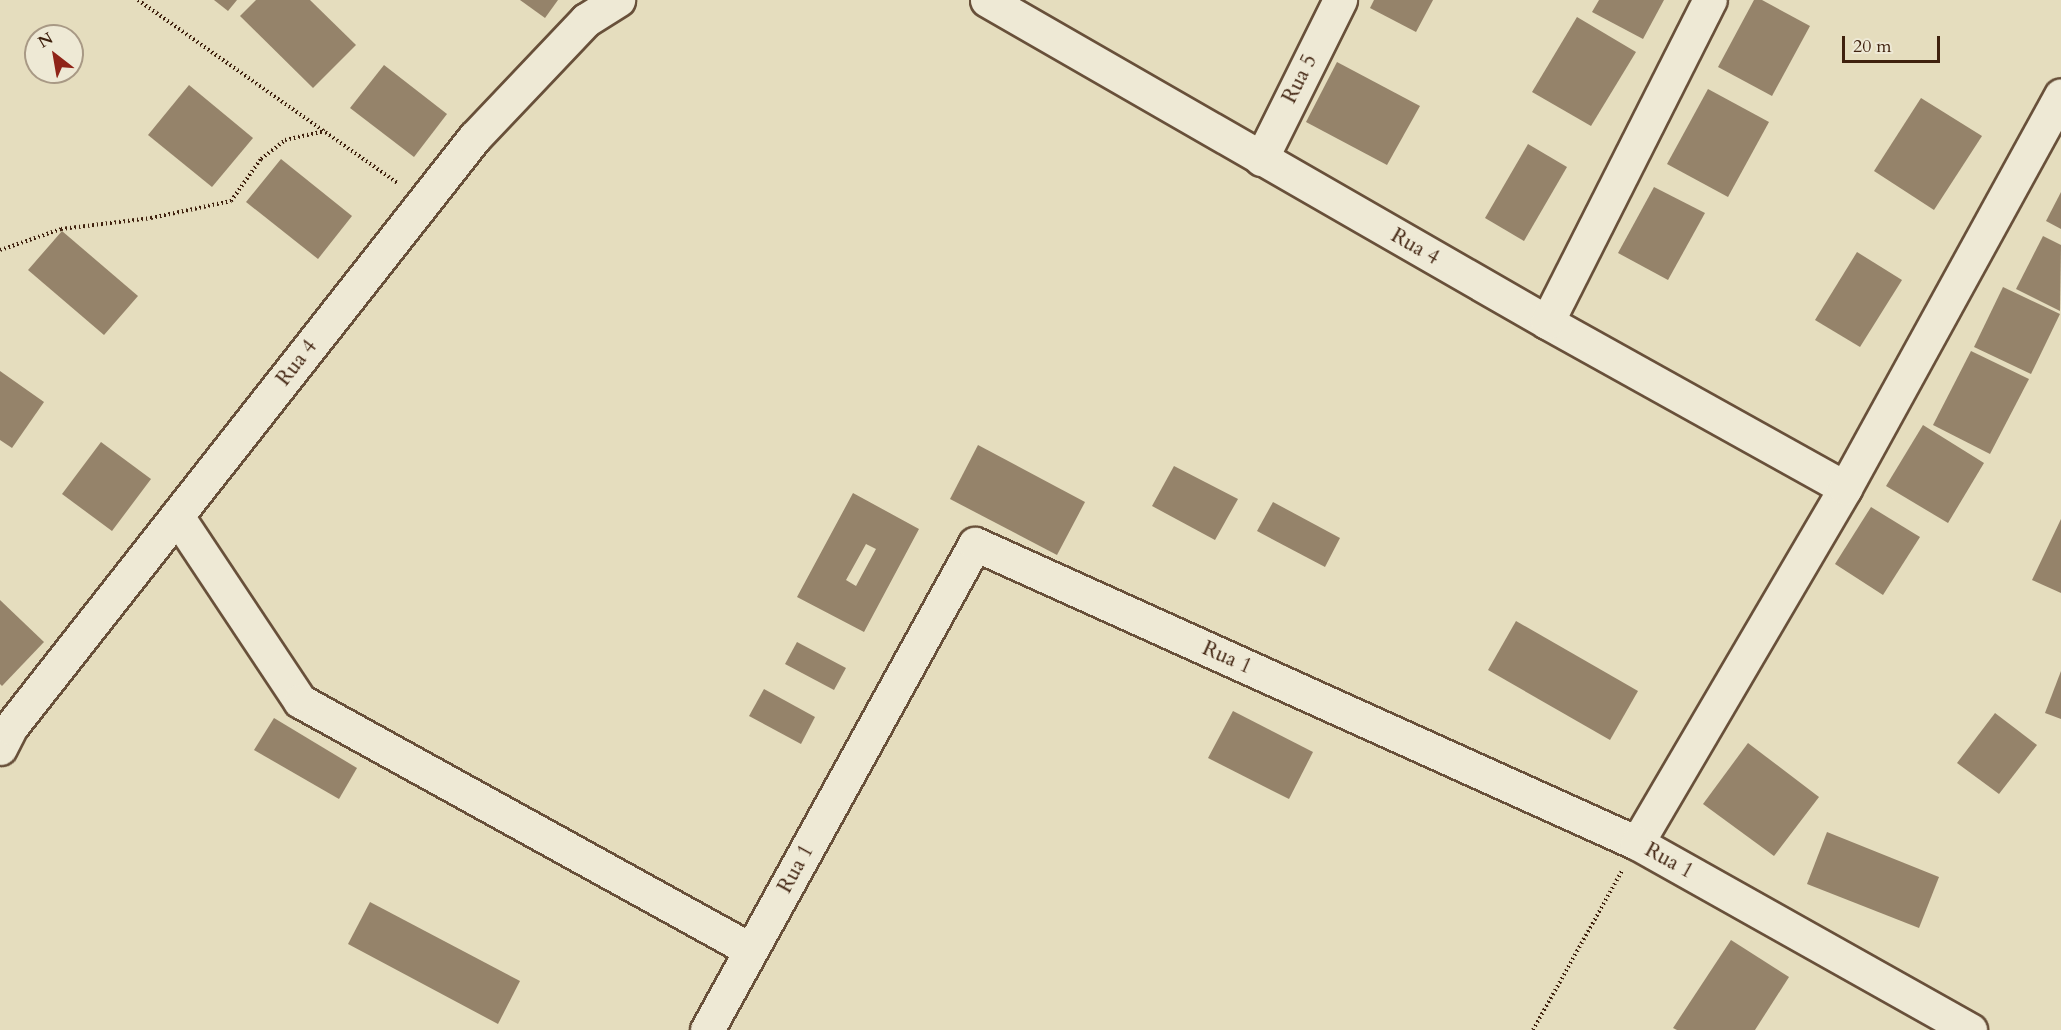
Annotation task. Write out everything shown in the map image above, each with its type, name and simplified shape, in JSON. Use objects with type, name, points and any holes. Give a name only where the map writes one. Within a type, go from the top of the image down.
[{"type":"street","name":"Rua 4","points":[[0,748],[10,728],[474,138],[586,20],[618,0]]},
{"type":"street","name":"Rua 4","points":[[987,0],[1547,322],[1845,488]]},
{"type":"street","name":"Rua 5","points":[[1261,159],[1340,0]]},
{"type":"street","points":[[1547,322],[1710,0]]},
{"type":"street","points":[[1637,843],[1845,488],[2061,95]]},
{"type":"street","points":[[177,516],[300,701],[751,950]]},
{"type":"street","name":"Rua 1","points":[[706,1030],[975,544],[1637,843],[1971,1030]]},
{"type":"path","points":[[138,0],[424,202]]},
{"type":"path","points":[[0,250],[61,229],[151,218],[231,201],[261,159],[285,140],[325,131]]},
{"type":"path","points":[[1533,1030],[1637,843]]},
{"type":"building","points":[[214,0],[237,0],[228,11]]},
{"type":"building","points":[[256,0],[310,0],[356,45],[313,88],[240,16]]},
{"type":"building","points":[[520,0],[558,0],[545,18]]},
{"type":"building","points":[[1374,0],[1433,0],[1416,32],[1370,8]]},
{"type":"building","points":[[1599,0],[1664,0],[1643,39],[1592,12]]},
{"type":"building","points":[[1754,0],[1762,0],[1810,26],[1772,96],[1718,67]]},
{"type":"building","points":[[1577,17],[1636,52],[1591,126],[1532,92]]},
{"type":"building","points":[[1337,62],[1420,106],[1387,165],[1306,122]]},
{"type":"building","points":[[384,65],[447,114],[414,157],[350,108]]},
{"type":"building","points":[[189,85],[253,138],[212,187],[148,135]]},
{"type":"building","points":[[1708,89],[1769,122],[1728,197],[1667,164]]},
{"type":"building","points":[[1921,98],[1982,136],[1934,210],[1874,171]]},
{"type":"building","points":[[1528,144],[1567,167],[1524,241],[1485,218]]},
{"type":"building","points":[[281,159],[352,216],[318,259],[246,202]]},
{"type":"building","points":[[1654,187],[1705,213],[1668,280],[1618,253]]},
{"type":"building","points":[[2061,192],[2061,229],[2046,221]]},
{"type":"building","points":[[62,231],[138,296],[104,335],[28,270]]},
{"type":"building","points":[[2043,236],[2061,245],[2060,311],[2016,289]]},
{"type":"building","points":[[1857,252],[1902,280],[1860,347],[1815,320]]},
{"type":"building","points":[[2003,287],[2060,314],[2031,374],[1974,347]]},
{"type":"building","points":[[1971,351],[2029,379],[1990,454],[1933,425]]},
{"type":"building","points":[[0,371],[44,402],[12,448],[0,440]]},
{"type":"building","points":[[1923,425],[1984,463],[1948,523],[1886,486]]},
{"type":"building","points":[[101,442],[151,479],[112,531],[62,494]]},
{"type":"building","points":[[978,445],[1085,502],[1057,555],[950,499]]},
{"type":"building","points":[[1174,466],[1238,499],[1215,540],[1152,506]]},
{"type":"building","points":[[853,493],[919,529],[864,632],[797,597]],"holes":[[[866,544],[876,549],[856,586],[846,580]]]},
{"type":"building","points":[[1273,502],[1340,538],[1325,567],[1257,531]]},
{"type":"building","points":[[1871,507],[1920,537],[1883,595],[1835,564]]},
{"type":"building","points":[[2061,519],[2061,593],[2032,580]]},
{"type":"building","points":[[0,600],[44,642],[2,686],[0,684]]},
{"type":"building","points":[[1516,621],[1638,691],[1610,740],[1488,670]]},
{"type":"building","points":[[797,642],[846,668],[834,690],[785,664]]},
{"type":"building","points":[[2061,671],[2061,719],[2045,713]]},
{"type":"building","points":[[764,689],[815,717],[801,744],[749,716]]},
{"type":"building","points":[[1233,711],[1313,752],[1289,799],[1208,758]]},
{"type":"building","points":[[1995,713],[2037,745],[1999,794],[1957,763]]},
{"type":"building","points":[[274,718],[357,768],[339,799],[254,750]]},
{"type":"building","points":[[1748,743],[1819,797],[1774,856],[1703,804]]},
{"type":"building","points":[[1827,832],[1939,877],[1919,928],[1807,884]]},
{"type":"building","points":[[370,902],[520,981],[498,1024],[348,944]]},
{"type":"building","points":[[1731,940],[1789,977],[1755,1030],[1677,1030],[1673,1028]]}]
